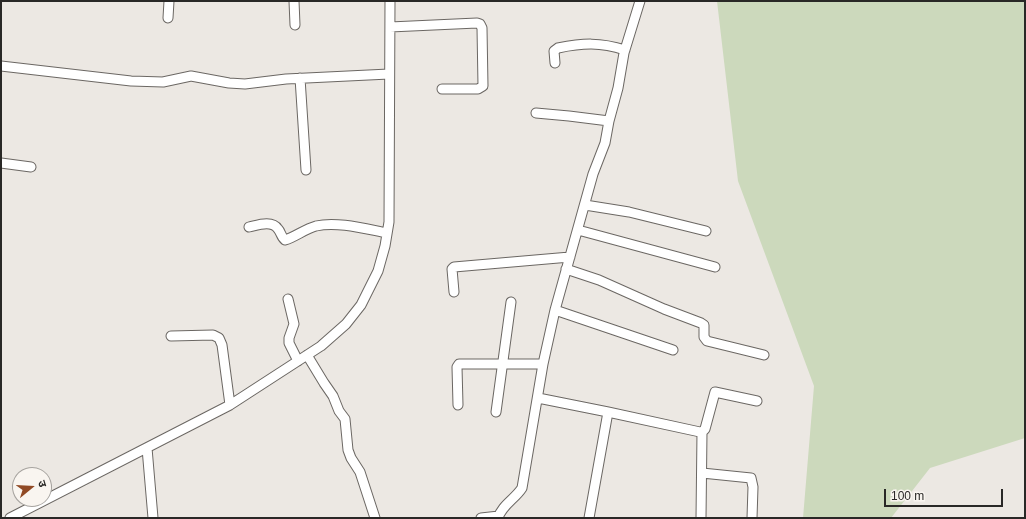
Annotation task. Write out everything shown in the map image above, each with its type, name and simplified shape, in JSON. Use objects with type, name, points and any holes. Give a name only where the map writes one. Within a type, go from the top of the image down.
[{"type":"street","points":[[168,18],[169,1]]},
{"type":"street","points":[[294,1],[295,25]]},
{"type":"street","points":[[10,518],[230,405],[321,346],[346,324],[361,305],[378,270],[385,246],[389,222],[390,1]]},
{"type":"street","points":[[481,518],[498,517],[500,511],[516,497],[522,488],[543,364],[555,310],[593,174],[605,143],[625,50],[640,1]]},
{"type":"street","points":[[390,28],[480,24],[482,28],[483,86],[478,89],[442,89]]},
{"type":"street","points":[[555,63],[554,51],[558,48],[599,44],[625,50]]},
{"type":"street","points":[[1,66],[131,81],[163,82],[171,81],[184,76],[191,76],[229,83],[245,84],[300,78],[389,74]]},
{"type":"street","points":[[300,78],[306,170]]},
{"type":"street","points":[[536,113],[609,121]]},
{"type":"street","points":[[1,164],[31,167]]},
{"type":"street","points":[[585,205],[629,212],[706,231]]},
{"type":"street","points":[[249,227],[262,224],[275,226],[278,228],[282,238],[285,240],[310,228],[325,224],[387,233]]},
{"type":"street","points":[[578,230],[715,267]]},
{"type":"street","points":[[454,292],[452,269],[454,267],[570,258]]},
{"type":"street","points":[[566,269],[599,280],[664,309],[701,323],[704,325],[704,337],[707,341],[764,355]]},
{"type":"street","points":[[288,299],[294,324],[289,338],[289,343],[298,361]]},
{"type":"street","points":[[496,412],[511,302]]},
{"type":"street","points":[[555,310],[673,350]]},
{"type":"street","points":[[171,336],[213,335],[219,338],[222,345],[230,405]]},
{"type":"street","points":[[308,355],[345,419],[348,450],[360,472],[375,518]]},
{"type":"street","points":[[458,405],[458,366],[461,364],[543,364]]},
{"type":"street","points":[[701,518],[702,432],[705,429],[715,392],[757,401]]},
{"type":"street","points":[[538,398],[702,432]]},
{"type":"street","points":[[589,518],[608,412]]},
{"type":"street","points":[[147,448],[153,518]]},
{"type":"street","points":[[702,473],[750,478],[753,487],[752,518]]},
{"type":"green space","points":[[717,1],[1025,1],[1025,438],[930,468],[891,518],[803,518],[814,386],[738,181]]}]
